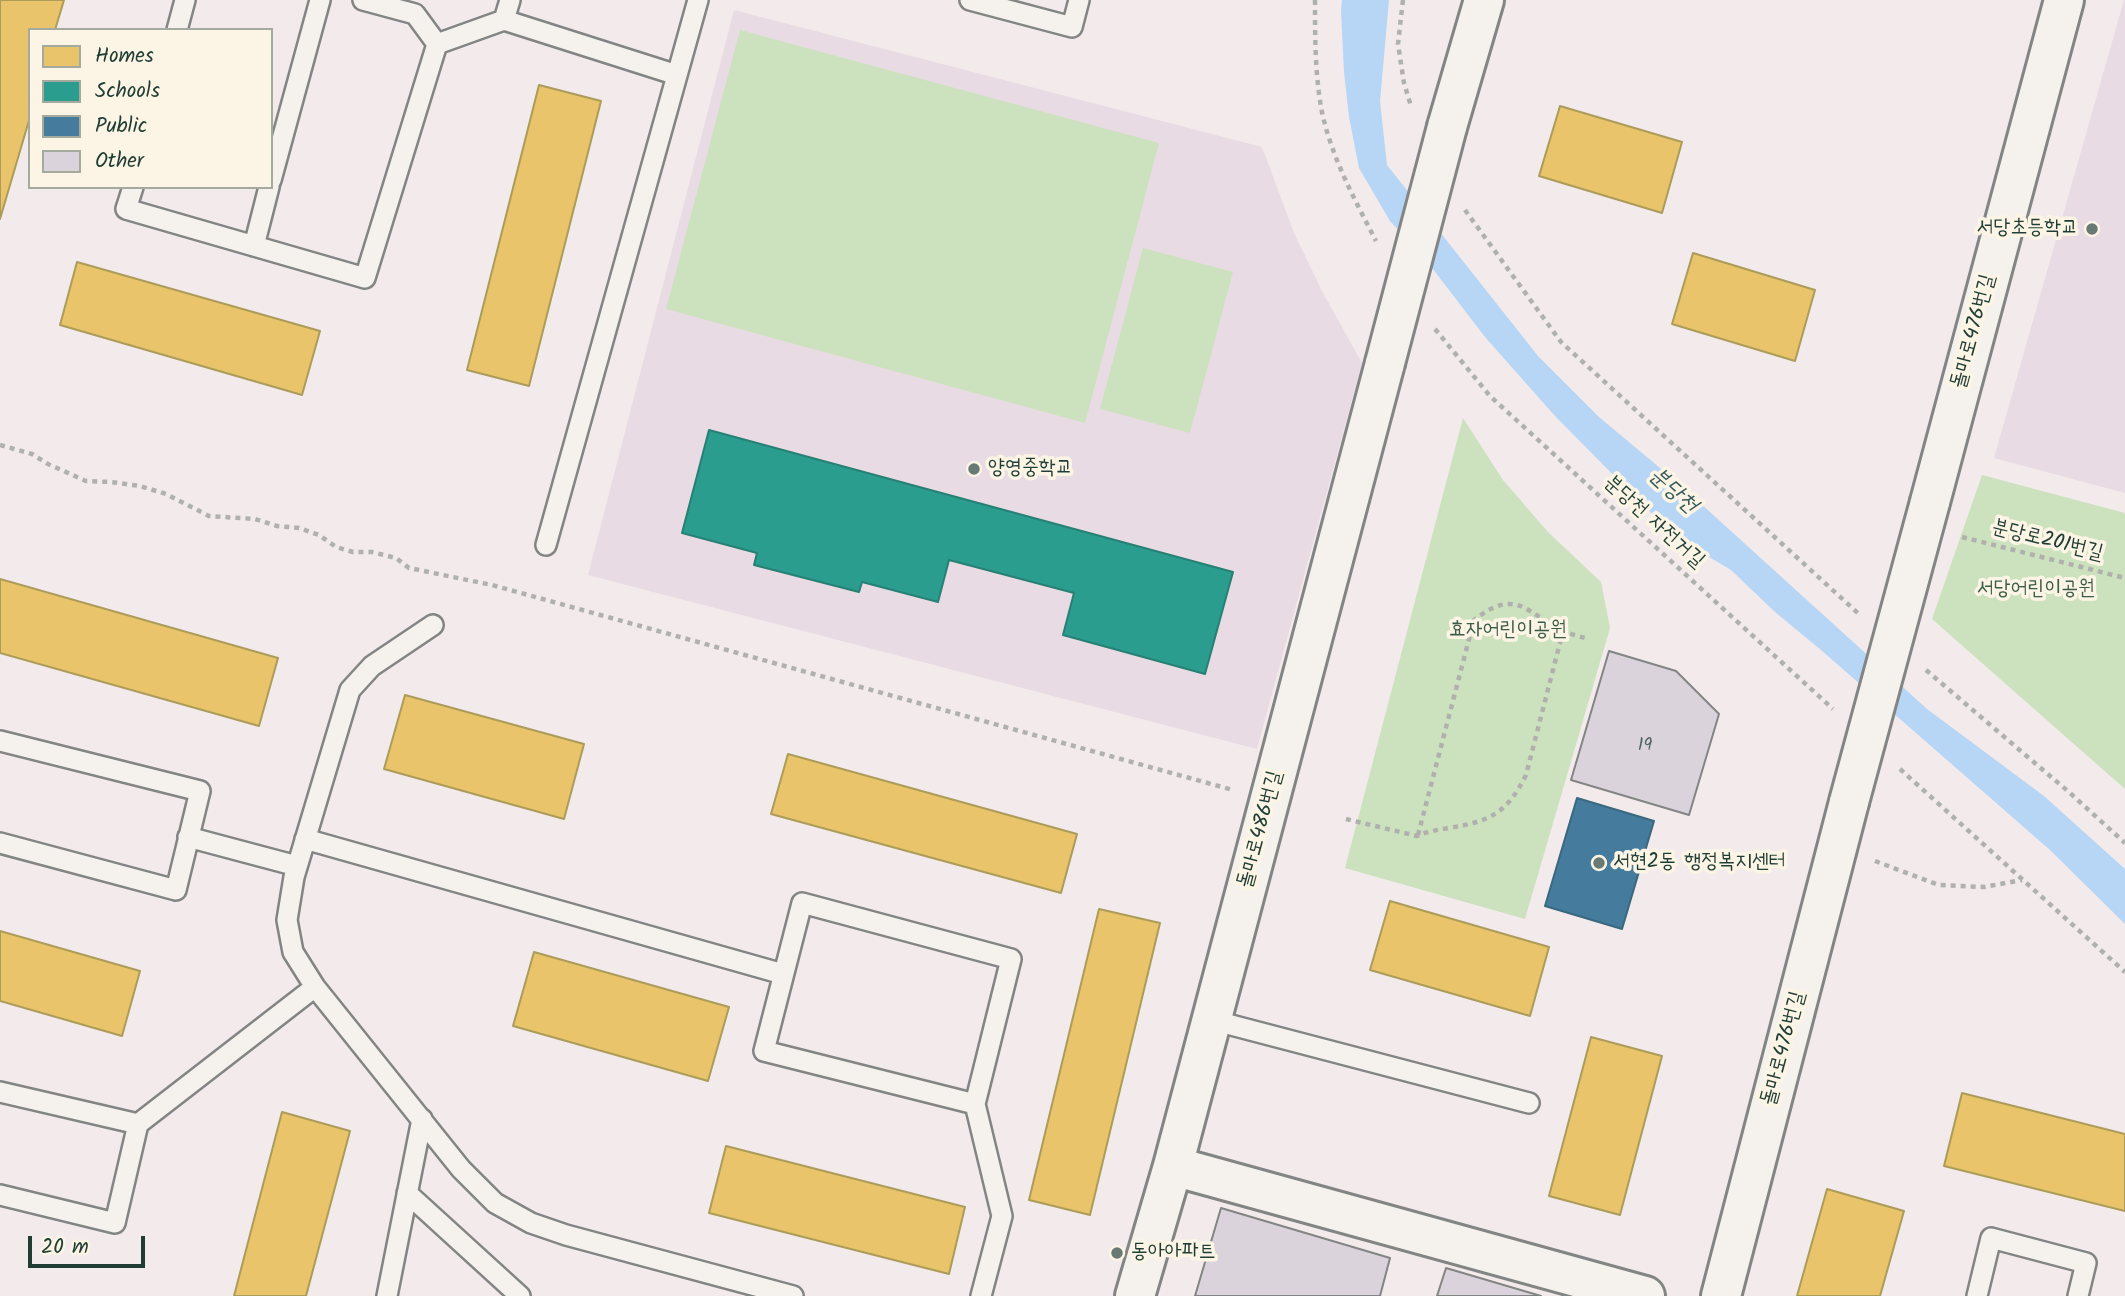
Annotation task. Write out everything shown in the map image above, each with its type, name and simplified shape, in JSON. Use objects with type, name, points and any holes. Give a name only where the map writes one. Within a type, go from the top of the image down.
[{"type":"street","name":"돌마로486번길","points":[[1135,1296],[1173,1166],[1447,127],[1484,0]]},
{"type":"street","name":"돌마로476번길","points":[[1721,1296],[1849,802],[2064,0]]},
{"type":"street","points":[[1173,1166],[1645,1296]]},
{"type":"lane","points":[[178,28],[185,0]]},
{"type":"lane","points":[[273,173],[320,0]]},
{"type":"lane","points":[[363,0],[415,14],[437,44]]},
{"type":"lane","points":[[504,20],[510,0]]},
{"type":"lane","points":[[546,544],[698,0]]},
{"type":"lane","points":[[970,0],[1072,27],[1079,0]]},
{"type":"lane","points":[[437,44],[504,20],[677,75]]},
{"type":"lane","points":[[132,189],[127,209],[365,278],[437,44]]},
{"type":"lane","points":[[254,246],[268,189]]},
{"type":"lane","points":[[433,625],[372,666],[350,690],[297,866],[287,920],[293,952],[315,987],[461,1169],[495,1203],[531,1223],[566,1235],[790,1296]]},
{"type":"lane","points":[[0,741],[200,791],[176,890],[0,843]]},
{"type":"lane","points":[[188,836],[297,866]]},
{"type":"lane","points":[[305,839],[783,974]]},
{"type":"lane","points":[[975,1104],[764,1051],[802,903],[1011,959],[975,1104],[1002,1216],[981,1296]]},
{"type":"lane","points":[[0,1195],[116,1223],[138,1124],[315,987]]},
{"type":"lane","points":[[1212,1020],[1529,1103]]},
{"type":"lane","points":[[0,1092],[138,1124]]},
{"type":"lane","points":[[387,1296],[422,1119]]},
{"type":"lane","points":[[407,1193],[520,1296]]},
{"type":"lane","points":[[1977,1296],[1991,1238],[2086,1263],[2078,1296]]},
{"type":"path","points":[[1315,0],[1315,50],[1321,109],[1341,172],[1382,253]]},
{"type":"path","points":[[1403,0],[1398,44],[1404,83],[1412,108]]},
{"type":"path","points":[[1460,204],[1561,342],[1864,618]]},
{"type":"path","name":"분당천 자전거길","points":[[1430,323],[1490,396],[1840,715]]},
{"type":"path","points":[[0,445],[32,454],[86,481],[111,482],[166,494],[209,516],[255,519],[277,526],[299,528],[319,535],[336,547],[396,558],[409,568],[492,585],[1238,791]]},
{"type":"path","name":"분당로201번길","points":[[1961,537],[2125,578]]},
{"type":"path","points":[[1417,836],[1474,620],[1495,607],[1520,605],[1563,631],[1585,638]]},
{"type":"path","points":[[1346,819],[1417,836],[1427,831],[1487,819],[1503,808],[1516,794],[1526,775],[1563,631]]},
{"type":"path","points":[[1916,662],[2125,843]]},
{"type":"path","points":[[1890,761],[2125,972]]},
{"type":"path","points":[[1838,846],[1939,885],[1984,887],[2023,880]]},
{"type":"shaded area","name":"서당초등학교","points":[[2125,0],[2125,493],[1994,458]]},
{"type":"shaded area","name":"양영중학교","points":[[734,10],[1262,147],[1294,233],[1323,293],[1362,363],[1257,749],[588,575]]},
{"type":"green space","points":[[740,30],[1159,143],[1085,423],[666,309]]},
{"type":"green space","points":[[1143,248],[1233,272],[1190,433],[1100,409]]},
{"type":"green space","name":"효자어린이공원","points":[[1463,418],[1503,480],[1548,532],[1601,582],[1610,628],[1525,919],[1345,868]]},
{"type":"green space","name":"서당어린이공원","points":[[1982,475],[2125,513],[2125,789],[1932,619]]},
{"type":"water","name":"분당천","points":[[1342,0],[1389,0],[1380,101],[1387,165],[1538,356],[1599,417],[1678,483],[1927,709],[2044,796],[2125,869],[2125,924],[2050,850],[1775,612],[1731,570],[1694,548],[1648,510],[1555,416],[1485,337],[1426,260],[1390,221],[1359,168],[1344,72]]},
{"type":"building: Homes","points":[[0,0],[64,0],[56,28],[28,28],[28,124],[0,219]]},
{"type":"building: Homes","points":[[539,85],[601,101],[529,386],[467,370]]},
{"type":"building: Homes","points":[[1560,106],[1682,142],[1662,213],[1539,176]]},
{"type":"building: Homes","points":[[1693,253],[1815,290],[1795,361],[1672,324]]},
{"type":"building: Homes","points":[[77,262],[320,331],[302,395],[60,325]]},
{"type":"building: Homes","points":[[0,579],[278,658],[259,726],[0,653]]},
{"type":"building: Homes","points":[[405,695],[584,744],[564,819],[384,769]]},
{"type":"building: Homes","points":[[788,754],[1077,834],[1061,893],[771,814]]},
{"type":"building: Homes","points":[[1390,901],[1549,947],[1530,1016],[1370,970]]},
{"type":"building: Homes","points":[[1099,909],[1160,923],[1090,1215],[1029,1200]]},
{"type":"building: Homes","points":[[0,931],[140,971],[122,1036],[0,1001]]},
{"type":"building: Homes","points":[[534,952],[729,1007],[708,1081],[513,1026]]},
{"type":"building: Homes","points":[[1591,1037],[1662,1056],[1620,1215],[1549,1196]]},
{"type":"building: Homes","points":[[1962,1093],[2125,1134],[2125,1211],[1944,1166]]},
{"type":"building: Homes","points":[[282,1112],[350,1131],[306,1296],[234,1296]]},
{"type":"building: Homes","points":[[726,1146],[965,1207],[949,1274],[709,1213]]},
{"type":"building: Homes","points":[[1827,1189],[1904,1211],[1880,1296],[1797,1296]]},
{"type":"building: Schools","points":[[709,430],[1233,572],[1205,674],[1063,635],[1074,593],[949,560],[938,602],[862,582],[859,592],[754,565],[757,553],[682,533]]},
{"type":"building: Public","name":"서현2동 행정복지센터","points":[[1577,798],[1654,821],[1622,929],[1545,906]]},
{"type":"building: Other","points":[[1609,651],[1676,671],[1719,714],[1689,815],[1571,780]]},
{"type":"building: Other","points":[[1221,1208],[1390,1258],[1380,1296],[1195,1296]]},
{"type":"building: Other","points":[[1446,1268],[1541,1296],[1437,1296]]},
{"type":"place","name":"서당초등학교","points":[[2092,229]]},
{"type":"place","name":"양영중학교","points":[[974,469]]},
{"type":"place","name":"서현2동 행정복지센터","points":[[1599,863]]},
{"type":"place","name":"동아아파트","points":[[1117,1253]]}]
